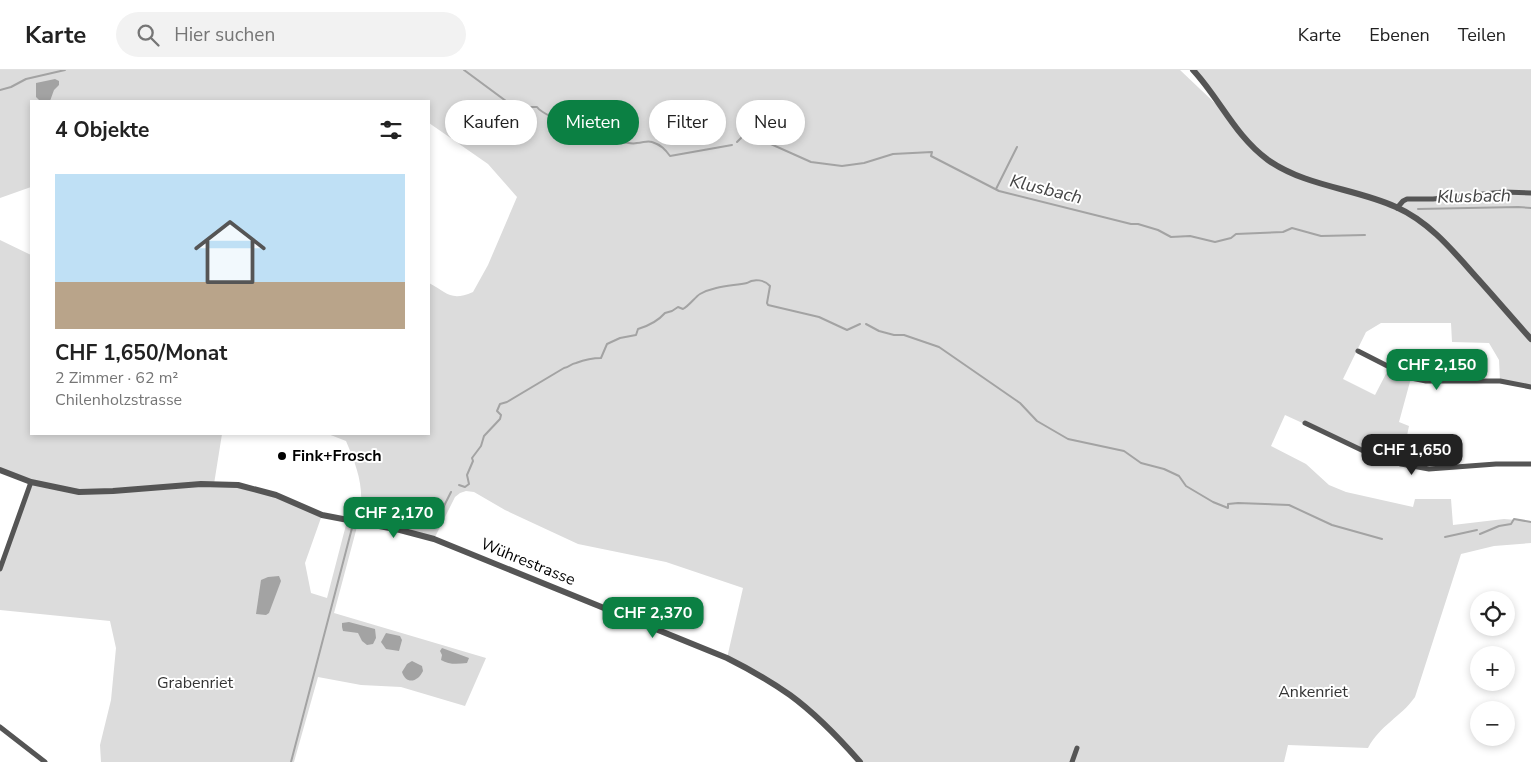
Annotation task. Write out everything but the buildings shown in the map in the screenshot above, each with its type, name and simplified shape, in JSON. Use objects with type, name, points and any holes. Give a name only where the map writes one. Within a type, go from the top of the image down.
[{"type":"street","points":[[1192,70],[1240,134],[1268,160],[1307,180],[1363,195],[1397,208],[1418,219],[1456,254],[1531,339]]},
{"type":"street","points":[[1397,208],[1402,201],[1407,199],[1433,199],[1504,192],[1531,193]]},
{"type":"street","points":[[1358,350],[1411,378],[1426,381],[1500,381],[1531,387]]},
{"type":"street","points":[[1305,423],[1372,456],[1401,464],[1429,469],[1496,464],[1531,464]]},
{"type":"street","name":"Wührestrasse","points":[[0,470],[31,482],[63,490],[97,492],[201,484],[238,486],[276,495],[322,515],[426,536],[727,658],[764,678],[791,696],[818,719],[860,762]]},
{"type":"street","points":[[0,568],[31,482]]},
{"type":"street","points":[[0,727],[45,762]]},
{"type":"street","points":[[1072,762],[1077,748]]},
{"type":"green space","points":[[0,70],[1180,70],[1219,107],[1193,70],[1531,70],[1531,387],[1500,381],[1499,360],[1489,343],[1452,342],[1451,323],[1381,323],[1366,332],[1343,379],[1375,395],[1389,368],[1411,378],[1399,422],[1409,426],[1401,464],[1372,455],[1285,415],[1271,446],[1306,464],[1329,485],[1346,492],[1413,507],[1415,499],[1451,499],[1453,525],[1504,519],[1531,521],[1531,543],[1494,546],[1461,554],[1415,697],[1378,733],[1368,748],[1288,745],[1284,762],[860,762],[791,696],[727,658],[743,588],[666,562],[578,544],[505,510],[474,492],[466,491],[455,497],[434,539],[358,523],[334,613],[486,658],[465,706],[401,687],[361,685],[318,677],[294,762],[101,762],[100,745],[111,700],[116,648],[110,621],[0,610],[0,569],[31,483],[0,470],[0,240],[30,255],[30,435],[222,435],[214,484],[262,491],[322,515],[305,563],[311,593],[327,598],[347,521],[358,522],[361,500],[360,480],[346,441],[331,435],[430,435],[430,284],[454,296],[473,292],[488,265],[517,197],[488,164],[461,145],[537,145],[537,100],[445,100],[445,134],[430,124],[430,100],[30,100],[30,187],[0,198]]},
{"type":"shaded area","points":[[55,79],[59,81],[59,85],[54,90],[50,100],[39,100],[36,97],[36,83]]},
{"type":"shaded area","points":[[279,576],[281,581],[269,613],[266,615],[256,614],[261,580]]},
{"type":"shaded area","points":[[349,622],[375,629],[376,638],[373,644],[367,645],[362,641],[358,633],[343,631],[342,623]]},
{"type":"shaded area","points":[[386,633],[400,636],[402,640],[399,651],[386,649],[381,642]]},
{"type":"shaded area","points":[[442,648],[469,658],[467,663],[444,662],[441,660],[442,655],[440,651]]},
{"type":"shaded area","points":[[412,661],[422,666],[423,671],[415,680],[409,680],[406,679],[402,672],[407,664]]},
{"type":"waterway","name":"Klusbach","points":[[0,90],[11,87],[26,79],[65,70]]},
{"type":"waterway","name":"Klusbach","points":[[464,70],[518,110],[537,107],[542,112],[563,122],[604,137],[630,143],[648,141],[658,144],[670,156],[732,145]]},
{"type":"waterway","name":"Klusbach","points":[[773,145],[811,162],[842,166],[864,163],[893,154],[932,152],[931,156],[999,191],[1131,224],[1138,224],[1158,230],[1171,237],[1190,236],[1215,242],[1231,238],[1236,234],[1283,232],[1292,228],[1321,236],[1365,235]]},
{"type":"waterway","points":[[996,189],[1017,147]]},
{"type":"waterway","name":"Klusbach","points":[[1418,209],[1531,208]]},
{"type":"waterway","points":[[459,485],[465,487],[469,484],[467,475],[473,461],[472,458],[481,446],[484,436],[500,419],[501,415],[497,411],[500,404],[507,402],[572,364],[588,359],[601,358],[607,344],[620,338],[636,335],[638,329],[653,323],[665,313],[678,307],[683,309],[705,291],[759,280],[770,286],[768,305],[819,317],[847,330],[860,324]]},
{"type":"waterway","points":[[866,324],[879,331],[894,335],[904,335],[939,347],[1020,403],[1037,421],[1068,439],[1124,451],[1141,463],[1164,469],[1179,476],[1186,486],[1213,502],[1228,508],[1228,504],[1238,503],[1289,505],[1332,525],[1382,539]]},
{"type":"waterway","points":[[363,517],[425,528],[436,522],[451,492]]},
{"type":"waterway","points":[[1480,534],[1499,526],[1511,524],[1514,519],[1531,522]]},
{"type":"waterway","points":[[291,762],[352,528]]},
{"type":"waterway","points":[[1445,537],[1477,530]]},
{"type":"place","name":"Fink+Frosch","points":[[282,456]]},
{"type":"park label","name":"Grabenriet","points":[[195,683]]},
{"type":"park label","name":"Ankenriet","points":[[1313,692]]}]
